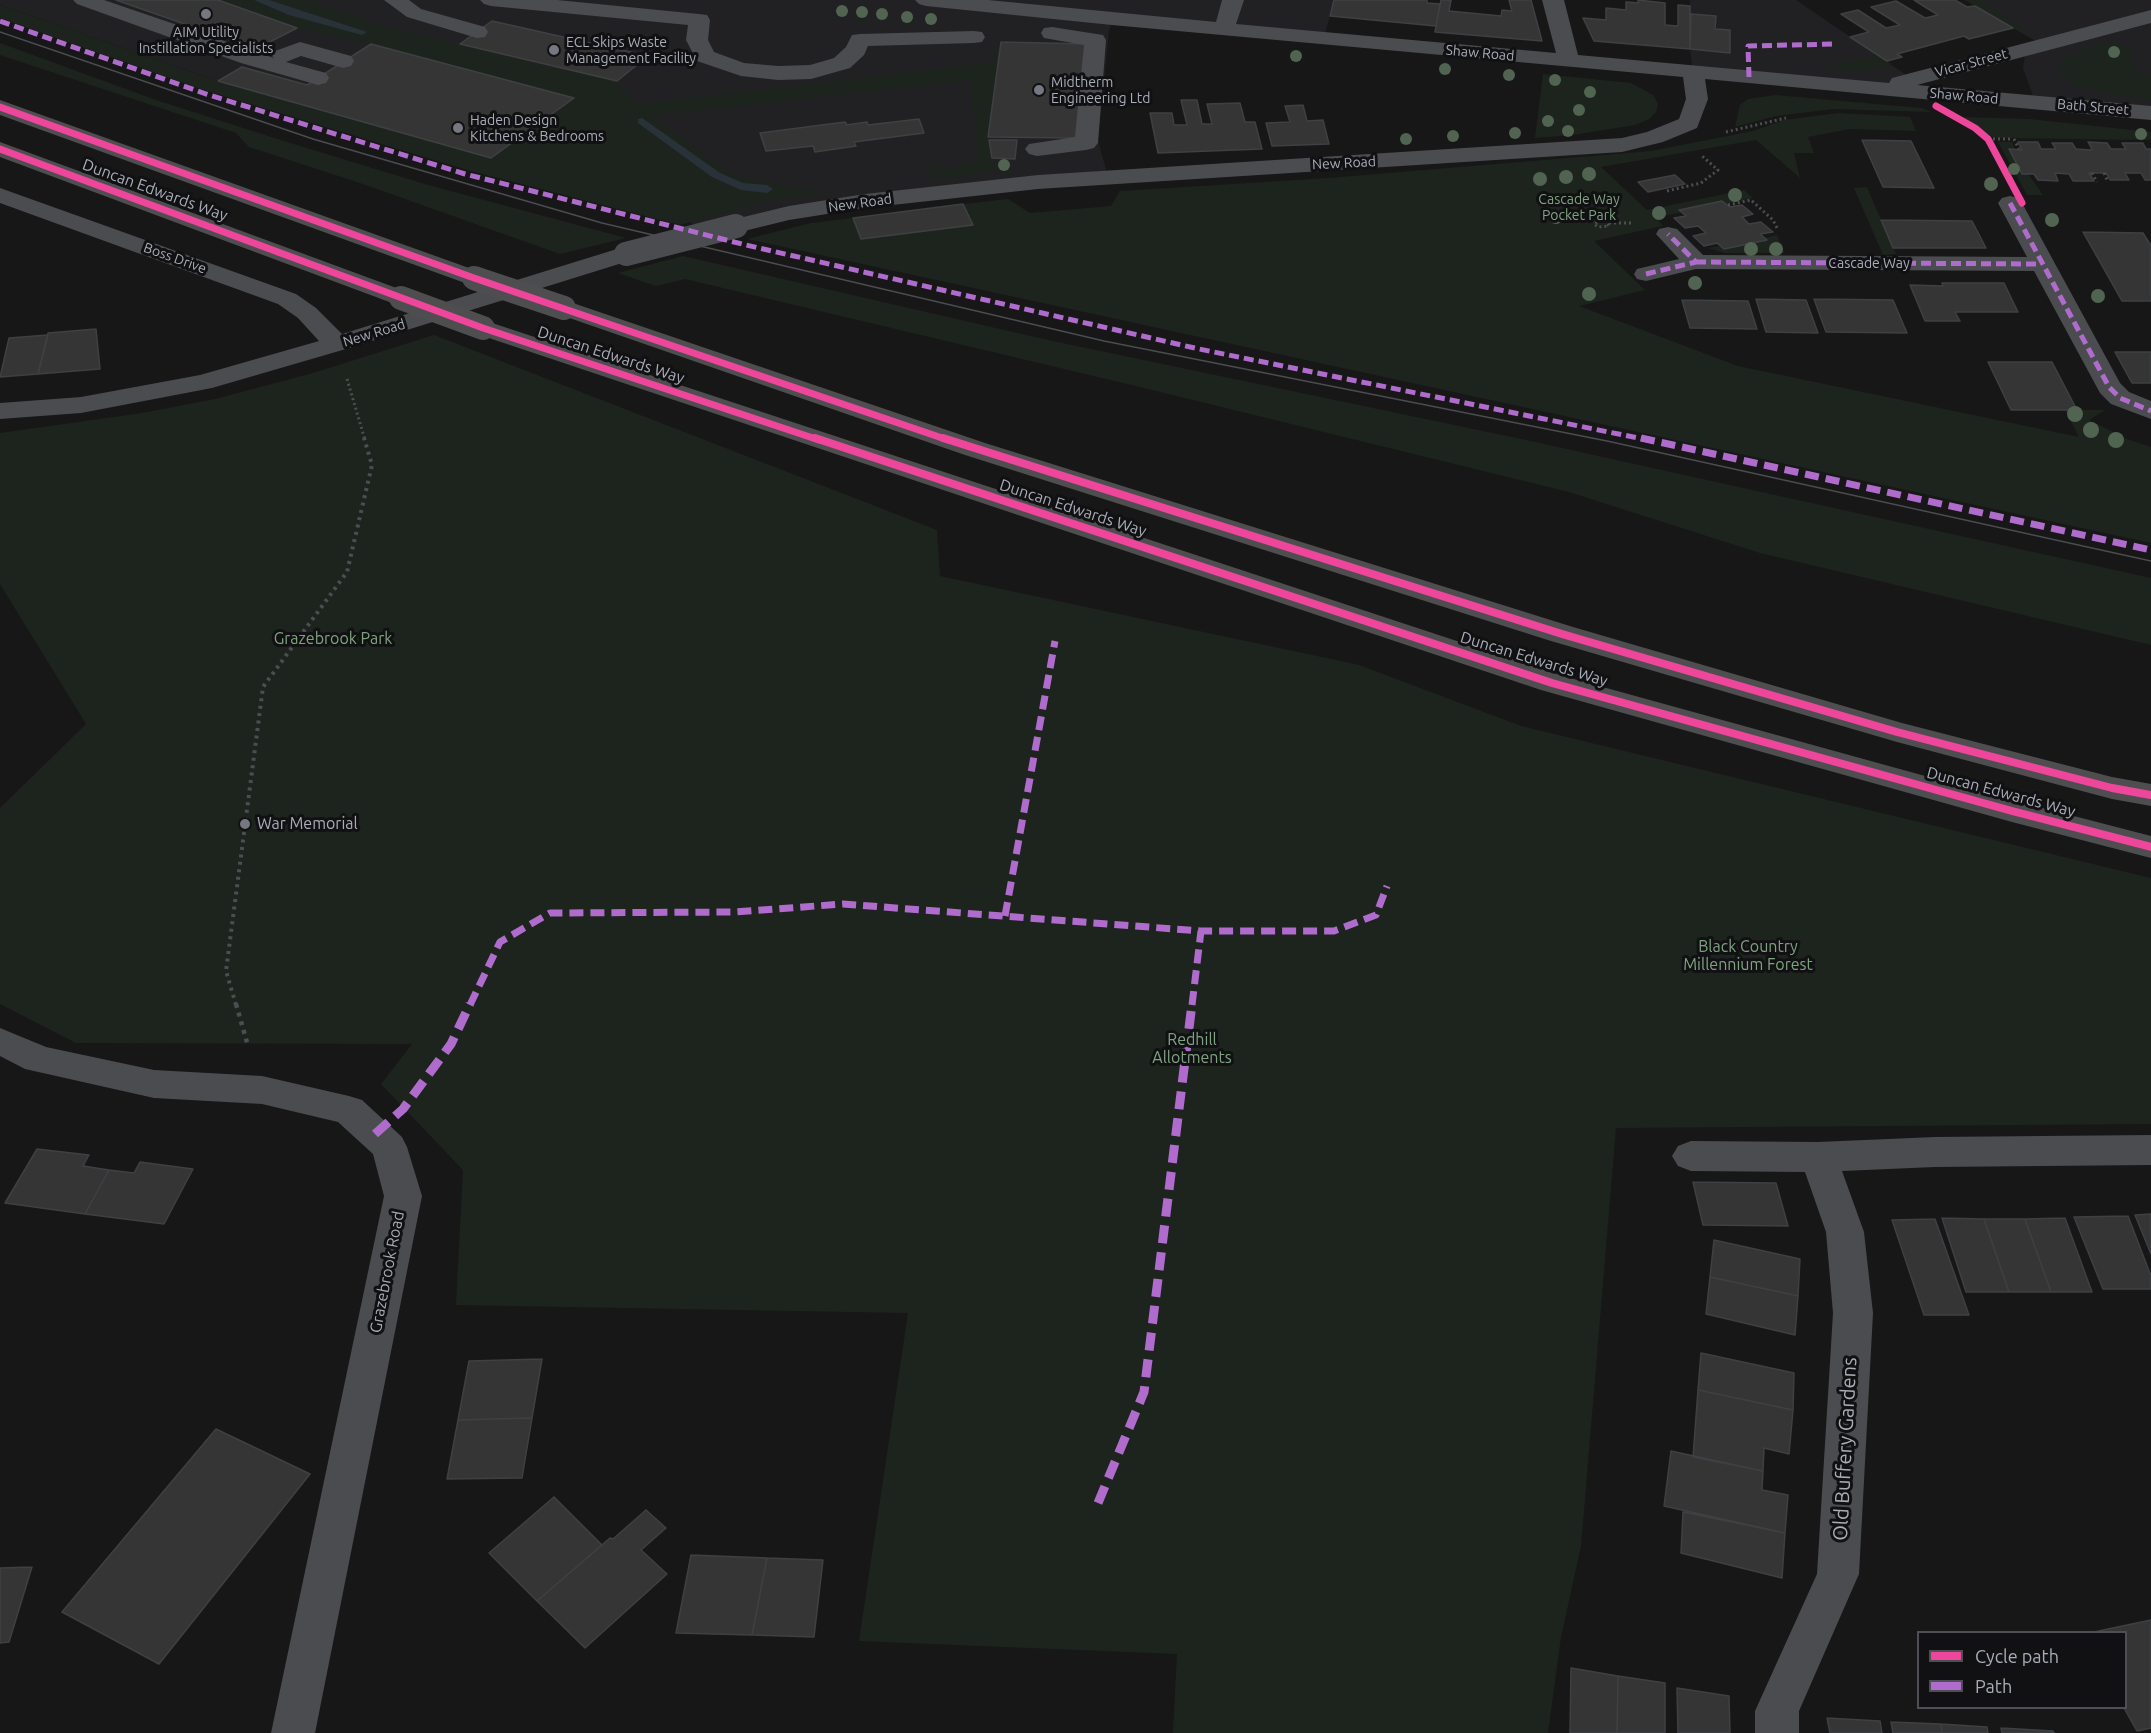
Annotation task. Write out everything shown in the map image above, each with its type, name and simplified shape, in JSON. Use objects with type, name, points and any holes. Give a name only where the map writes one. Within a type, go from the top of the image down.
[{"type":"highway","name":"Duncan Edwards Way","points":[[0,107],[474,278],[975,449],[1562,634],[1897,732],[2101,785],[2151,795]]},
{"type":"highway","name":"Duncan Edwards Way","points":[[0,149],[483,328],[1552,683],[2000,808],[2151,847]]},
{"type":"street","points":[[84,0],[267,63],[318,78]]},
{"type":"street","points":[[395,0],[414,13],[477,32]]},
{"type":"street","points":[[490,0],[699,20],[697,40],[705,56],[741,69],[778,73],[811,72],[842,63],[856,50],[860,40],[974,37]]},
{"type":"street","name":"Shaw Road","points":[[926,0],[981,3],[1050,30],[1198,18],[1224,29],[2035,102]]},
{"type":"street","points":[[1224,29],[1233,0]]},
{"type":"street","points":[[1553,0],[1569,61]]},
{"type":"street","name":"Vicar Street","points":[[1881,89],[2025,65],[2151,16]]},
{"type":"street","points":[[1038,182],[1037,143],[1086,143],[1095,40],[1050,30]]},
{"type":"street","points":[[267,63],[300,49],[343,61]]},
{"type":"street","points":[[2025,65],[2035,102]]},
{"type":"street","name":"New Road","points":[[0,411],[81,405],[204,382],[337,344],[626,254],[789,213],[865,201],[1038,182],[1622,145],[1655,137],[1689,123],[1697,99],[1693,72]]},
{"type":"street","name":"Bath Street","points":[[2035,102],[2151,113]]},
{"type":"street","name":"Boss Drive","points":[[0,195],[287,299],[307,312],[337,344]]},
{"type":"street","points":[[2010,203],[2109,387],[2120,398],[2151,411]]},
{"type":"street","points":[[1668,234],[1696,262]]},
{"type":"street","name":"Cascade Way","points":[[1646,274],[1696,262],[2041,264]]},
{"type":"street","name":"Grazebrook Road","points":[[0,1041],[38,1059],[154,1084],[262,1090],[349,1110],[389,1147],[403,1196],[293,1733]]},
{"type":"street","points":[[1691,1156],[1818,1157],[1935,1152],[2151,1150]]},
{"type":"street","name":"Old Buffery Gardens","points":[[1777,1733],[1777,1711],[1838,1574],[1853,1313],[1845,1232],[1818,1157]]},
{"type":"path","points":[[1981,134],[1988,139],[1993,148]]},
{"type":"path","points":[[2014,139],[2019,149]]},
{"type":"path","points":[[1667,191],[1701,183],[1718,170],[1696,150]]},
{"type":"path","points":[[2092,173],[2097,182]]},
{"type":"path","points":[[2103,174],[2108,182]]},
{"type":"path","points":[[1728,205],[1751,200],[1773,220],[1791,263]]},
{"type":"path","points":[[262,1090],[225,971],[263,687],[347,572],[372,465],[337,344]]},
{"type":"shaded area","points":[[0,0],[1334,0],[1324,38],[1112,20],[1098,140],[1108,177],[865,201],[705,234],[690,222],[491,158],[218,81],[0,5]]},
{"type":"shaded area","points":[[1690,0],[1796,0],[1912,79],[1881,89],[1693,72],[1690,49]]},
{"type":"shaded area","points":[[1965,0],[2151,0],[2151,113],[2035,102],[2023,68],[2026,48],[2039,43]]},
{"type":"green space","points":[[218,0],[313,0],[379,26],[617,81],[639,104],[994,62],[1001,42],[988,137],[995,172],[935,180],[922,166],[936,164],[943,171],[978,161],[971,80],[652,116],[657,122],[727,170],[747,179],[831,192],[765,202],[680,225],[467,170],[201,89],[0,18],[0,5],[218,81],[491,158],[573,99],[371,44],[297,28]]},
{"type":"green space","points":[[1965,0],[1982,0],[2024,30],[2018,31]]},
{"type":"green space","points":[[2105,42],[2115,43],[2131,50],[2134,55],[2132,65],[2136,70],[2151,77],[2151,100],[2092,91],[2076,85],[2061,73],[2058,67],[2066,56]]},
{"type":"green space","points":[[0,43],[156,100],[287,142],[428,185],[626,238],[560,254],[360,183],[249,147],[236,133],[0,55]]},
{"type":"green space","points":[[1877,55],[1891,64],[1860,72],[1821,68]]},
{"type":"green space","points":[[1543,74],[1631,83],[1653,95],[1658,104],[1656,112],[1649,119],[1635,125],[1573,135],[1535,138]]},
{"type":"green space","points":[[1775,95],[1921,108],[1932,112],[1834,109],[1776,116],[1735,127],[1740,105],[1748,99]]},
{"type":"green space","name":"Cascade Way Pocket Park","points":[[1838,113],[1910,117],[1916,131],[1850,129],[1808,137],[1814,153],[1794,153],[1800,178],[1756,140],[1601,167],[1647,210],[1744,190],[1753,198],[1680,209],[1682,212],[1656,218],[1663,226],[1594,241],[1645,290],[1579,306],[1738,366],[2079,437],[2065,410],[2105,410],[2089,420],[2127,439],[2151,447],[2151,543],[747,239],[811,223],[853,218],[861,239],[972,225],[963,204],[1008,199],[1030,213],[1111,206],[1120,191],[1329,178],[1651,151],[1753,131],[1784,120]]},
{"type":"green space","points":[[1962,117],[2029,119],[2151,132],[2151,140],[1994,138]]},
{"type":"green space","points":[[1998,142],[2012,142],[2015,150],[2009,150],[2022,173],[2028,174],[2043,195],[2027,195]]},
{"type":"green space","points":[[1867,187],[1896,254],[1883,255],[1854,188]]},
{"type":"green space","points":[[1777,235],[1784,253],[1725,253],[1708,248],[1720,246],[1724,249],[1766,240],[1764,238]]},
{"type":"green space","points":[[683,256],[1048,340],[1526,440],[2151,578],[2151,645],[1760,553],[1569,492],[1140,387],[685,279],[656,286],[618,273]]},
{"type":"green space","points":[[434,335],[937,530],[940,576],[1359,665],[1521,726],[2151,878],[2151,1124],[1616,1128],[1581,1546],[1561,1637],[1548,1733],[1173,1733],[1177,1654],[859,1641],[908,1313],[456,1305],[463,1170],[381,1084],[412,1044],[76,1043],[0,1004],[0,808],[86,724],[0,584],[0,433],[142,413],[215,399],[313,373]]},
{"type":"building","name":"AIM Utility Instillation Specialists","points":[[116,0],[218,0],[297,28],[256,49]]},
{"type":"building","points":[[1334,0],[1427,0],[1427,3],[1440,4],[1436,26],[1330,16]]},
{"type":"building","points":[[1441,0],[1451,0],[1449,11],[1501,16],[1502,10],[1512,11],[1509,0],[1531,0],[1542,41],[1435,32]]},
{"type":"building","points":[[1638,0],[1665,3],[1665,25],[1678,26],[1678,5],[1690,6],[1690,49],[1594,41],[1583,18],[1606,20],[1606,8],[1626,10],[1626,2],[1638,3]]},
{"type":"building","points":[[1914,0],[1955,0],[1967,7],[1975,6],[2013,28],[1969,39],[1964,36],[1897,54],[1902,57],[1887,61],[1850,37],[1869,32],[1841,14],[1858,10],[1886,28],[1900,25],[1871,7],[1896,1],[1925,18],[1938,15]]},
{"type":"building","points":[[1691,14],[1716,16],[1715,29],[1730,30],[1730,53],[1690,49]]},
{"type":"building","name":"ECL Skips Waste Management Facility","points":[[492,21],[648,56],[617,81],[460,44]]},
{"type":"building","name":"Midtherm Engineering Ltd","points":[[1001,42],[1087,44],[1080,138],[988,137]]},
{"type":"building","name":"Haden Design Kitchens & Bedrooms","points":[[371,44],[574,98],[491,158],[218,81],[242,67],[307,85]]},
{"type":"building","points":[[1181,100],[1197,100],[1202,124],[1212,124],[1207,104],[1240,103],[1245,122],[1255,122],[1262,149],[1158,153],[1150,113],[1172,113],[1174,125],[1187,125]]},
{"type":"building","points":[[1303,105],[1307,121],[1323,120],[1329,144],[1272,146],[1266,123],[1290,122],[1285,106]]},
{"type":"building","points":[[919,119],[924,133],[854,142],[856,146],[815,152],[813,146],[766,151],[760,133],[845,122],[847,125],[867,122],[868,125]]},
{"type":"building","points":[[989,140],[1017,140],[1015,159],[992,158]]},
{"type":"building","points":[[1862,140],[1911,141],[1934,188],[1883,187]]},
{"type":"building","points":[[2018,142],[2038,142],[2041,149],[2056,149],[2052,143],[2072,143],[2076,149],[2090,150],[2092,149],[2088,142],[2107,143],[2111,149],[2126,149],[2122,143],[2143,143],[2146,149],[2151,149],[2151,180],[2145,180],[2141,173],[2125,173],[2129,180],[2110,180],[2106,173],[2089,173],[2094,181],[2073,181],[2069,174],[2055,173],[2058,181],[2038,180],[2034,174],[2022,174],[2009,149],[2022,150]]},
{"type":"building","points":[[1675,175],[1685,184],[1648,192],[1638,182]]},
{"type":"building","points":[[1722,201],[1730,207],[1742,205],[1753,214],[1742,217],[1749,224],[1761,222],[1773,232],[1760,234],[1767,240],[1724,249],[1717,243],[1704,246],[1693,236],[1706,233],[1698,226],[1685,228],[1674,218],[1686,216],[1679,210]]},
{"type":"building","points":[[963,204],[973,225],[861,239],[853,218]]},
{"type":"building","points":[[1881,220],[1972,221],[1986,248],[1893,248]]},
{"type":"building","points":[[2083,232],[2143,233],[2151,246],[2151,301],[2122,301]]},
{"type":"building","points":[[1942,283],[2004,283],[2018,312],[1955,312],[1960,321],[1925,321],[1910,285],[1943,286]]},
{"type":"building","points":[[1756,299],[1806,300],[1818,333],[1766,332]]},
{"type":"building","points":[[1814,299],[1893,300],[1907,333],[1826,332]]},
{"type":"building","points":[[1682,300],[1748,301],[1757,329],[1690,328]]},
{"type":"building","points":[[96,329],[100,369],[38,374],[48,333]]},
{"type":"building","points":[[48,335],[38,374],[0,377],[9,338]]},
{"type":"building","points":[[2115,352],[2151,352],[2151,383],[2132,383]]},
{"type":"building","points":[[1988,362],[2052,362],[2077,410],[2011,410]]},
{"type":"building","points":[[37,1149],[89,1155],[83,1166],[109,1170],[85,1214],[5,1203]]},
{"type":"building","points":[[140,1162],[193,1169],[164,1224],[85,1214],[109,1170],[134,1173]]},
{"type":"building","points":[[1693,1182],[1776,1183],[1788,1226],[1703,1225]]},
{"type":"building","points":[[2151,1214],[2151,1254],[2135,1215]]},
{"type":"building","points":[[2128,1216],[2151,1276],[2151,1289],[2103,1289],[2074,1217]]},
{"type":"building","points":[[1942,1218],[1984,1219],[2009,1292],[1966,1292]]},
{"type":"building","points":[[2065,1218],[2092,1292],[2051,1292],[2025,1219]]},
{"type":"building","points":[[1935,1219],[1969,1315],[1924,1315],[1892,1220]]},
{"type":"building","points":[[1984,1219],[2025,1219],[2051,1292],[2009,1292]]},
{"type":"building","points":[[1714,1240],[1800,1259],[1798,1296],[1710,1277]]},
{"type":"building","points":[[1710,1277],[1798,1296],[1795,1335],[1706,1314]]},
{"type":"building","points":[[1701,1353],[1794,1373],[1793,1410],[1698,1390]]},
{"type":"building","points":[[542,1359],[532,1418],[458,1420],[469,1361]]},
{"type":"building","points":[[1698,1390],[1793,1410],[1789,1454],[1764,1448],[1763,1471],[1693,1457]]},
{"type":"building","points":[[532,1418],[522,1478],[447,1479],[458,1420]]},
{"type":"building","points":[[216,1429],[310,1474],[159,1664],[62,1612]]},
{"type":"building","points":[[1671,1451],[1763,1471],[1762,1490],[1788,1495],[1785,1533],[1664,1506]]},
{"type":"building","points":[[554,1497],[602,1545],[537,1601],[489,1553]]},
{"type":"building","points":[[646,1510],[666,1528],[641,1550],[667,1574],[585,1648],[537,1601]]},
{"type":"building","points":[[1683,1512],[1785,1533],[1782,1578],[1681,1553]]},
{"type":"building","points":[[691,1555],[767,1558],[752,1635],[676,1633]]},
{"type":"building","points":[[767,1558],[823,1560],[814,1637],[752,1635]]},
{"type":"building","points":[[32,1567],[9,1642],[0,1643],[0,1568]]},
{"type":"building","points":[[2151,1620],[2151,1728],[2137,1731],[2125,1709],[2127,1709],[2127,1631],[2099,1631]]},
{"type":"building","points":[[1571,1668],[1618,1676],[1617,1733],[1570,1733]]},
{"type":"building","points":[[1618,1676],[1665,1683],[1665,1733],[1617,1733]]},
{"type":"building","points":[[1677,1688],[1729,1696],[1730,1733],[1678,1733]]},
{"type":"building","points":[[1827,1718],[1880,1721],[1882,1733],[1830,1733]]},
{"type":"building","points":[[1891,1722],[1941,1724],[1942,1733],[1893,1733]]},
{"type":"building","points":[[1941,1724],[1987,1727],[1988,1733],[1942,1733]]},
{"type":"building","points":[[2001,1728],[2053,1731],[2054,1733],[2002,1733]]},
{"type":"waterway","points":[[259,0],[293,13],[362,32]]},
{"type":"waterway","points":[[642,121],[716,175],[741,186],[767,189]]},
{"type":"tram line","points":[[0,32],[313,139],[602,223],[1104,341],[1607,441],[2151,561]]},
{"type":"marked path","points":[[0,21],[206,94],[465,174],[746,245],[1199,349],[1675,445],[2151,550]]},
{"type":"marked path","points":[[1749,77],[1748,46],[1835,44]]},
{"type":"marked path","points":[[2010,203],[2109,387],[2120,398],[2151,411]]},
{"type":"marked path","points":[[1646,274],[1696,262],[1668,234]]},
{"type":"marked path","points":[[1696,262],[2041,264]]},
{"type":"marked path","points":[[1005,916],[1055,641]]},
{"type":"marked path","points":[[375,1134],[403,1109],[451,1044],[500,942],[550,913],[735,912],[843,904],[1201,931],[1334,931],[1376,915],[1387,886]]},
{"type":"marked path","points":[[1098,1503],[1144,1392],[1201,931]]},
{"type":"cycle path","points":[[1936,106],[1975,128],[1988,139],[2022,203]]},
{"type":"cycle path","points":[[0,107],[474,278],[975,449],[1562,634],[1897,732],[2112,788],[2151,795]]},
{"type":"cycle path","points":[[0,149],[483,328],[1552,683],[2012,811],[2151,847]]},
{"type":"place","name":"AIM Utility Instillation Specialists","points":[[206,14]]},
{"type":"place","name":"ECL Skips Waste Management Facility","points":[[554,50]]},
{"type":"place","name":"Midtherm Engineering Ltd","points":[[1039,90]]},
{"type":"place","name":"Haden Design Kitchens & Bedrooms","points":[[458,128]]},
{"type":"place","name":"War Memorial","points":[[245,824]]},
{"type":"park label","name":"Grazebrook Park","points":[[333,639]]},
{"type":"park label","name":"Black Country Millennium Forest","points":[[1748,956]]},
{"type":"park label","name":"Redhill Allotments","points":[[1192,1049]]}]
